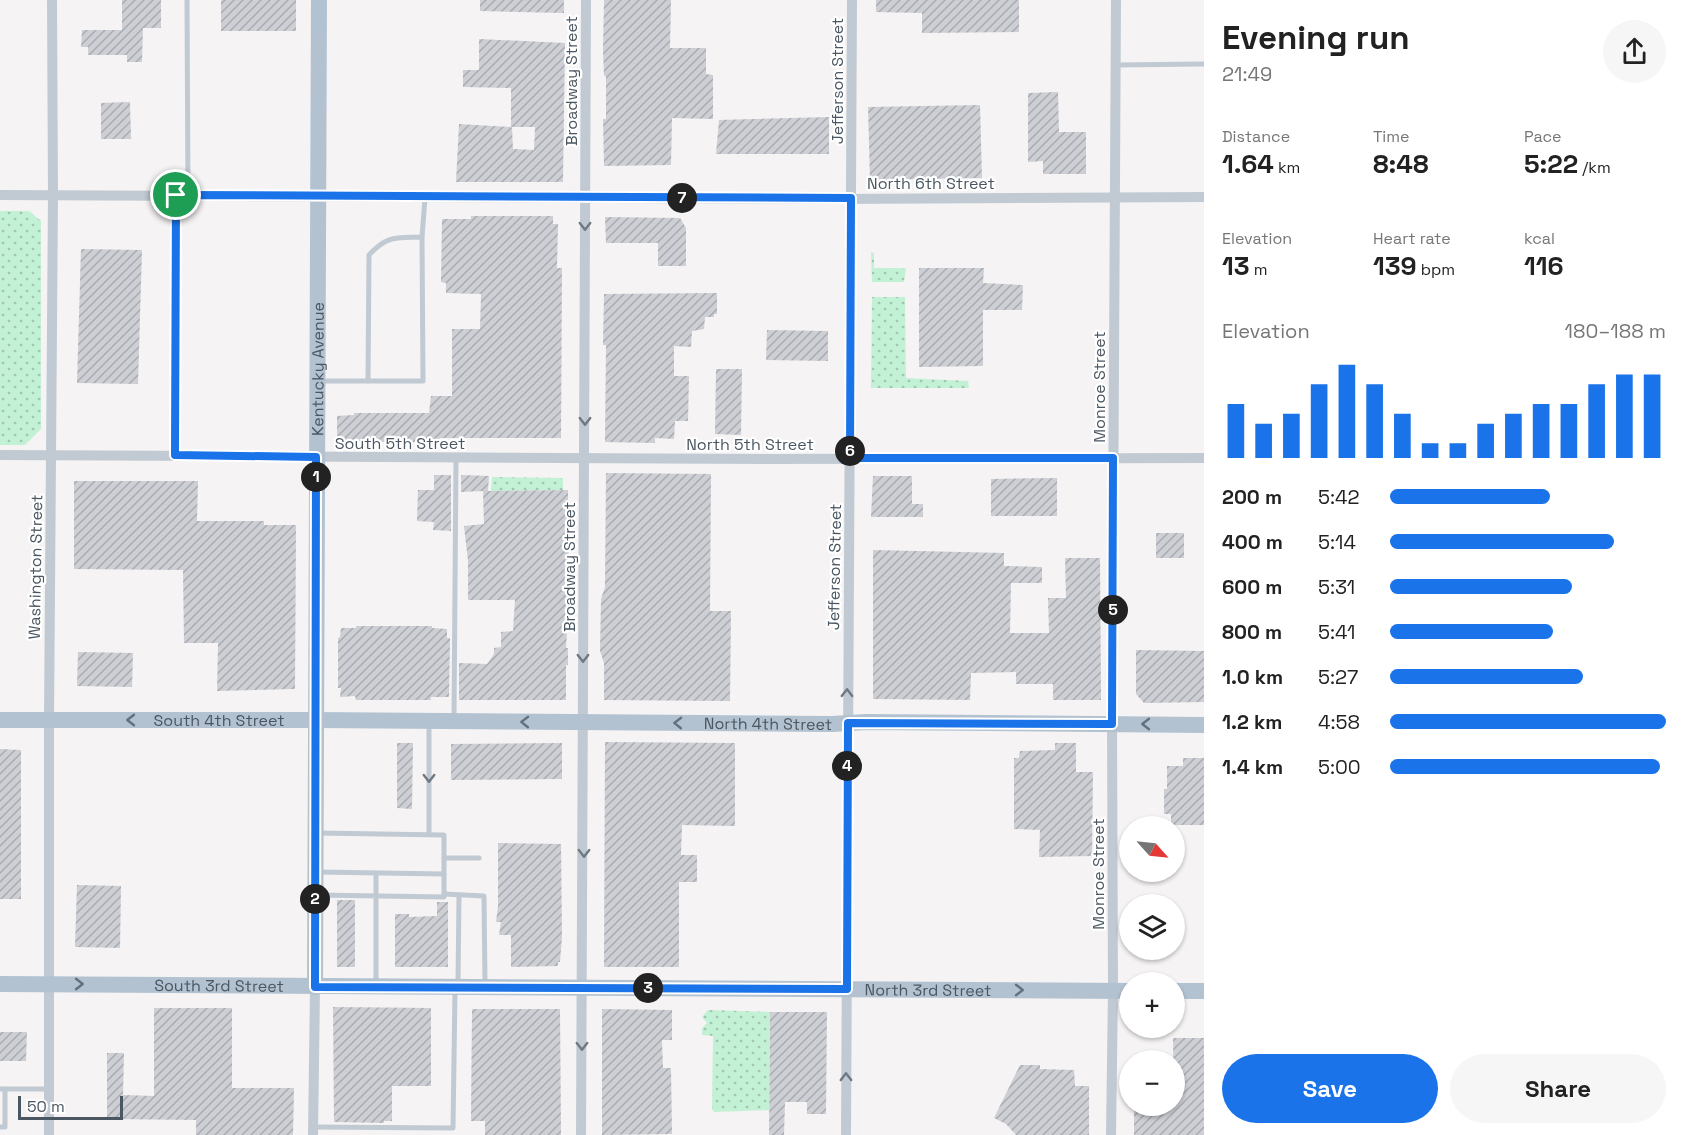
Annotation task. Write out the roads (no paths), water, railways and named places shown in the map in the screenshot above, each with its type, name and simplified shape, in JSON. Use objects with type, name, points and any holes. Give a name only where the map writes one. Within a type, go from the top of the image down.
[{"type":"main road","name":"Kentucky Avenue","points":[[315,987],[319,0]]},
{"type":"main road","name":"South 4th Street","points":[[0,720],[583,722]]},
{"type":"main road","name":"North 4th Street","points":[[583,722],[1204,725]]},
{"type":"main road","name":"South 3rd Street","points":[[0,984],[583,988]]},
{"type":"main road","name":"North 3rd Street","points":[[583,988],[1119,990]]},
{"type":"main road","points":[[1185,991],[1204,991]]},
{"type":"street","name":"Washington Street","points":[[49,1135],[52,0]]},
{"type":"street","name":"Broadway Street","points":[[581,1135],[586,0]]},
{"type":"street","name":"Jefferson Street","points":[[846,1135],[852,0]]},
{"type":"street","name":"Monroe Street","points":[[1116,0],[1112,724],[1120,972]]},
{"type":"street","name":"North 6th Street","points":[[0,195],[425,198],[1204,197]]},
{"type":"street","name":"South 5th Street","points":[[0,455],[585,458]]},
{"type":"street","name":"North 5th Street","points":[[585,458],[1204,458]]},
{"type":"street","name":"Kentucky Avenue","points":[[313,1131],[315,987]]},
{"type":"street","name":"Monroe Street","points":[[1111,1135],[1119,1019]]},
{"type":"lane","points":[[187,0],[188,195]]},
{"type":"lane","points":[[1115,65],[1204,64]]},
{"type":"lane","points":[[175,455],[176,195]]},
{"type":"lane","points":[[317,381],[423,381],[422,237],[425,198]]},
{"type":"lane","points":[[368,381],[369,255],[380,243],[393,238],[422,237]]},
{"type":"lane","points":[[454,721],[456,458]]},
{"type":"lane","points":[[429,721],[429,834]]},
{"type":"lane","points":[[315,833],[444,835],[444,897],[315,895]]},
{"type":"lane","points":[[444,858],[479,858]]},
{"type":"lane","points":[[314,872],[444,874]]},
{"type":"lane","points":[[376,874],[376,987]]},
{"type":"lane","points":[[444,894],[484,896],[485,988]]},
{"type":"lane","points":[[313,1131],[453,1128],[459,895]]},
{"type":"lane","points":[[0,1127],[5,1127],[2,1089],[49,1089]]}]
